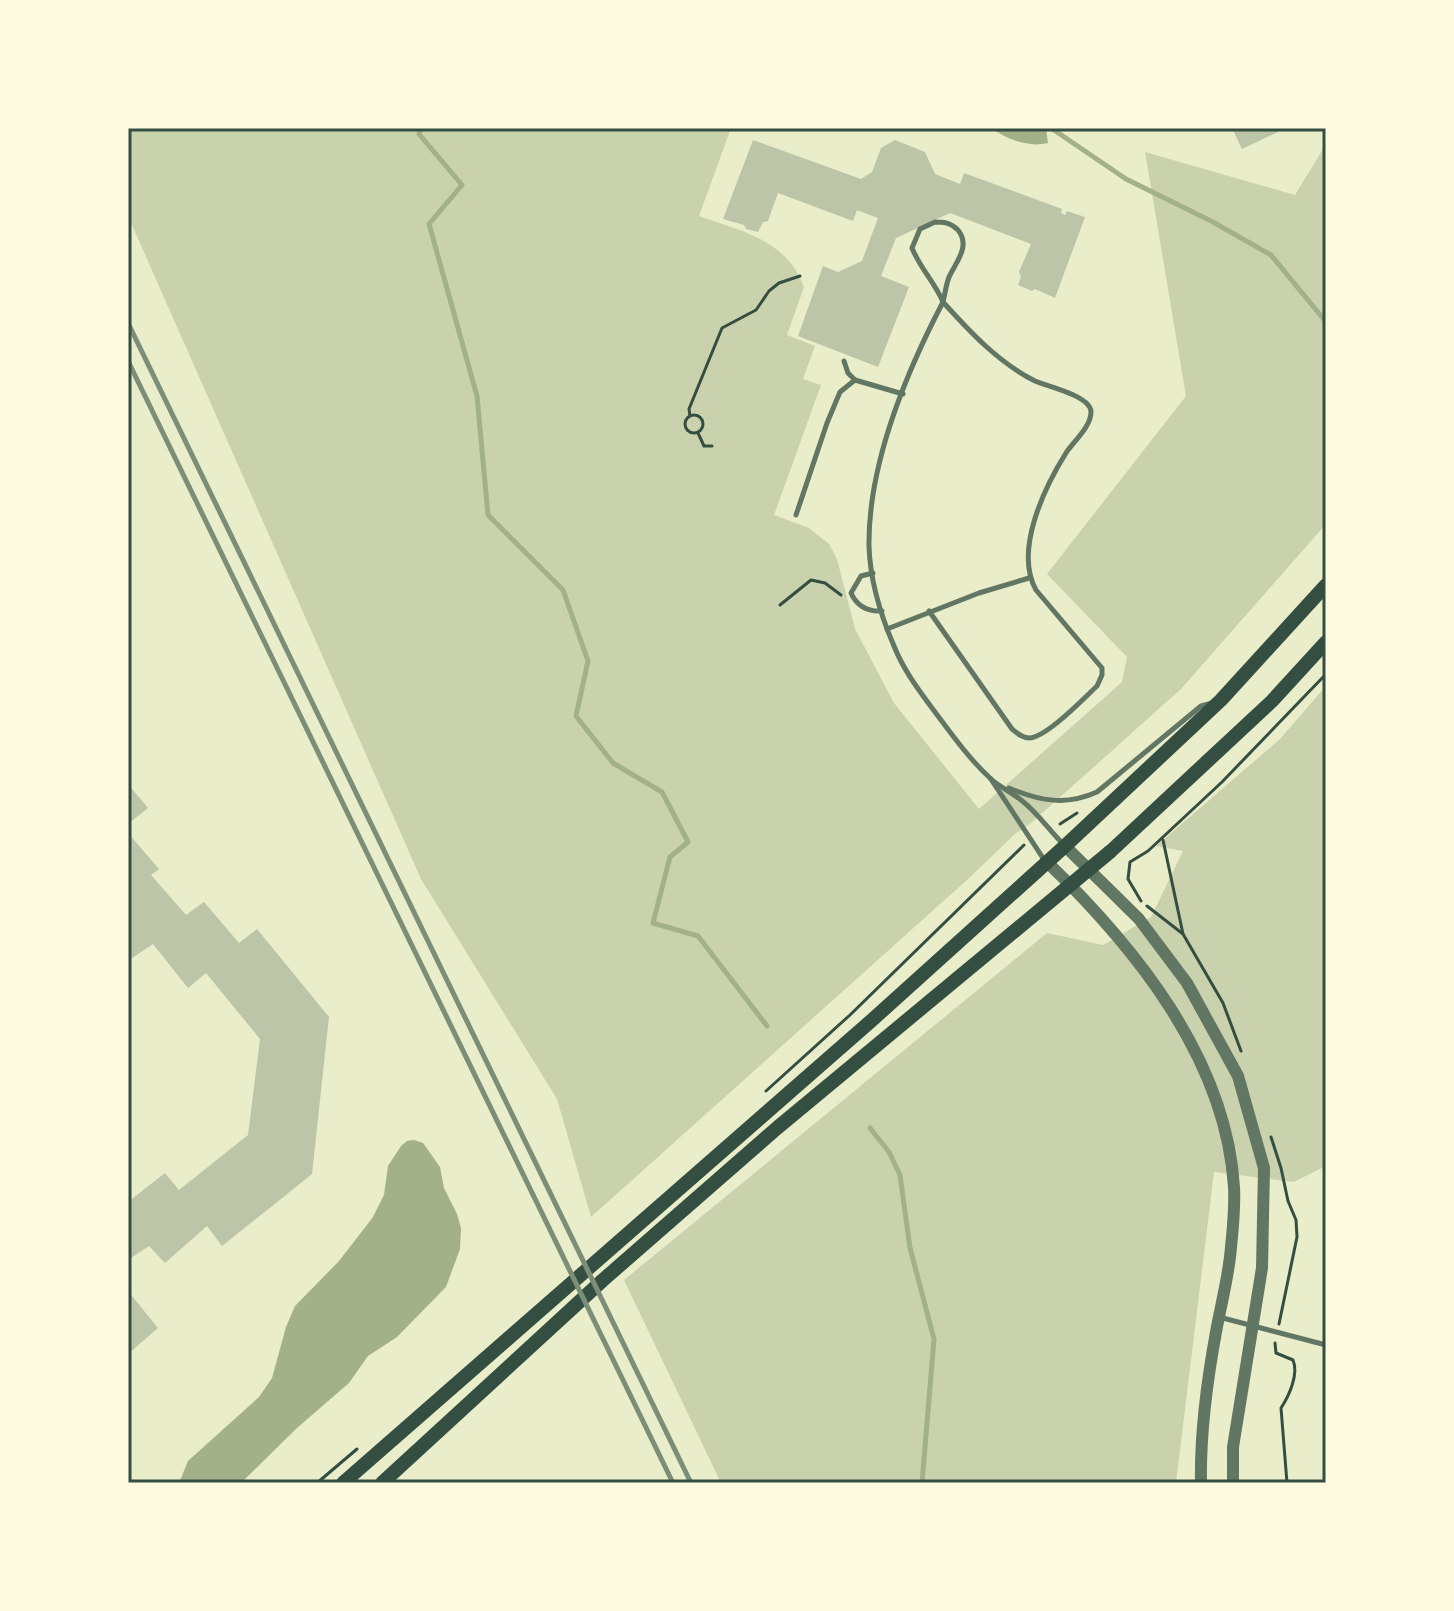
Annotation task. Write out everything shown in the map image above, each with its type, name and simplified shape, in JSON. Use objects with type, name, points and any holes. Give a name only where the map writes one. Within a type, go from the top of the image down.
[{"type":"main road","points":[[343,1483],[871,1021],[1065,846],[1221,700],[1326,585]]},
{"type":"main road","points":[[382,1483],[603,1280],[777,1128],[1090,869],[1272,701],[1326,642]]},
{"type":"street","points":[[1065,846],[1139,919],[1187,983],[1238,1076],[1264,1168],[1262,1268],[1233,1447],[1233,1483]]},
{"type":"street","points":[[1046,861],[1088,902],[1178,1020],[1203,1069],[1218,1109],[1234,1188],[1231,1251],[1203,1421],[1201,1483]]},
{"type":"lane","points":[[929,611],[1020,736],[1030,738],[1043,733],[1097,686],[1102,675],[1102,668],[1040,596],[1029,578],[1031,533],[1039,505],[1066,453],[1087,424],[1091,408],[1085,400],[1033,379],[1003,361],[967,329],[943,302],[912,248],[920,229],[935,222],[946,222],[962,236],[963,248],[948,280],[943,302],[903,394],[879,467],[871,508],[869,547],[873,573],[887,629],[908,674],[946,727],[991,779],[1029,840],[1046,861]]},
{"type":"lane","points":[[844,361],[848,373],[855,380],[903,394]]},
{"type":"lane","points":[[796,515],[840,392],[855,380]]},
{"type":"lane","points":[[873,573],[861,576],[851,593],[855,602],[864,608],[882,611]]},
{"type":"lane","points":[[887,629],[929,611],[1029,578]]},
{"type":"lane","points":[[991,779],[1046,801],[1069,802],[1085,798],[1097,792],[1201,706],[1221,700]]},
{"type":"lane","points":[[991,779],[1023,801],[1065,846]]},
{"type":"lane","points":[[128,1023],[128,1057]]},
{"type":"lane","points":[[1219,1317],[1326,1345]]},
{"type":"path","points":[[690,416],[689,409],[722,328],[756,310],[769,291],[779,283],[800,276]]},
{"type":"path","points":[[697,415],[703,419],[704,427],[698,433],[686,429],[685,422],[690,416],[697,415]]},
{"type":"path","points":[[698,433],[710,448]]},
{"type":"path","points":[[780,605],[811,580],[825,583],[842,596],[853,596]]},
{"type":"path","points":[[1124,865],[1128,867],[1130,862],[1163,839],[1301,703],[1326,674]]},
{"type":"path","points":[[1163,839],[1183,934]]},
{"type":"path","points":[[757,1100],[872,994],[1029,840]]},
{"type":"shaded area","points":[[128,128],[731,128],[699,216],[761,240],[786,258],[796,271],[804,287],[787,335],[815,346],[803,379],[821,385],[774,515],[809,528],[829,544],[837,559],[855,629],[894,703],[979,809],[1122,682],[1127,657],[1047,574],[1186,396],[1145,152],[1295,195],[1326,144],[1326,524],[1181,689],[1030,824],[1016,833],[591,1217],[557,1099],[421,879],[128,216]]},
{"type":"shaded area","points":[[991,128],[1046,128],[1048,143],[1018,142]]},
{"type":"shaded area","points":[[1326,686],[1326,1166],[1294,1182],[1214,1172],[1176,1483],[721,1483],[624,1280],[1047,933],[1103,945],[1151,917],[1183,851],[1156,846],[1280,739]]},
{"type":"shaded area","points":[[414,1140],[423,1143],[440,1167],[444,1188],[461,1228],[460,1249],[446,1287],[397,1337],[368,1356],[349,1383],[241,1483],[179,1483],[188,1461],[259,1397],[272,1378],[295,1306],[339,1261],[373,1217],[384,1195],[388,1166],[401,1146]]},
{"type":"building","points":[[1232,128],[1286,128],[1242,149]]},
{"type":"building","points":[[753,140],[861,179],[872,172],[881,148],[895,140],[925,152],[935,174],[960,184],[964,173],[1062,209],[1061,213],[1065,215],[1067,211],[1085,217],[1055,298],[1018,285],[1019,272],[1031,244],[950,213],[896,238],[881,276],[909,287],[878,367],[798,336],[823,266],[838,272],[862,261],[878,218],[857,210],[853,221],[778,193],[768,221],[763,222],[758,232],[723,219]]},
{"type":"building","points":[[128,784],[148,808],[128,824]]},
{"type":"building","points":[[128,833],[159,869],[151,875],[186,915],[204,902],[239,943],[257,929],[329,1017],[312,1174],[222,1246],[207,1226],[165,1263],[149,1246],[128,1260],[128,1202],[165,1173],[179,1190],[248,1135],[260,1039],[206,973],[188,988],[153,944],[132,958],[128,953]]},
{"type":"building","points":[[128,1291],[158,1328],[128,1354]]},
{"type":"waterway","points":[[421,128],[419,134],[462,185],[429,224],[477,396],[488,515],[563,590],[588,661],[576,716],[613,763],[662,792],[688,842],[670,857],[653,923],[698,936],[767,1026]]},
{"type":"waterway","points":[[1051,128],[1126,179],[1271,255],[1326,322]]},
{"type":"waterway","points":[[870,1128],[889,1152],[900,1175],[910,1248],[934,1339],[922,1483]]},
{"type":"railway","points":[[128,323],[691,1483]]},
{"type":"railway","points":[[128,361],[673,1483]]}]
